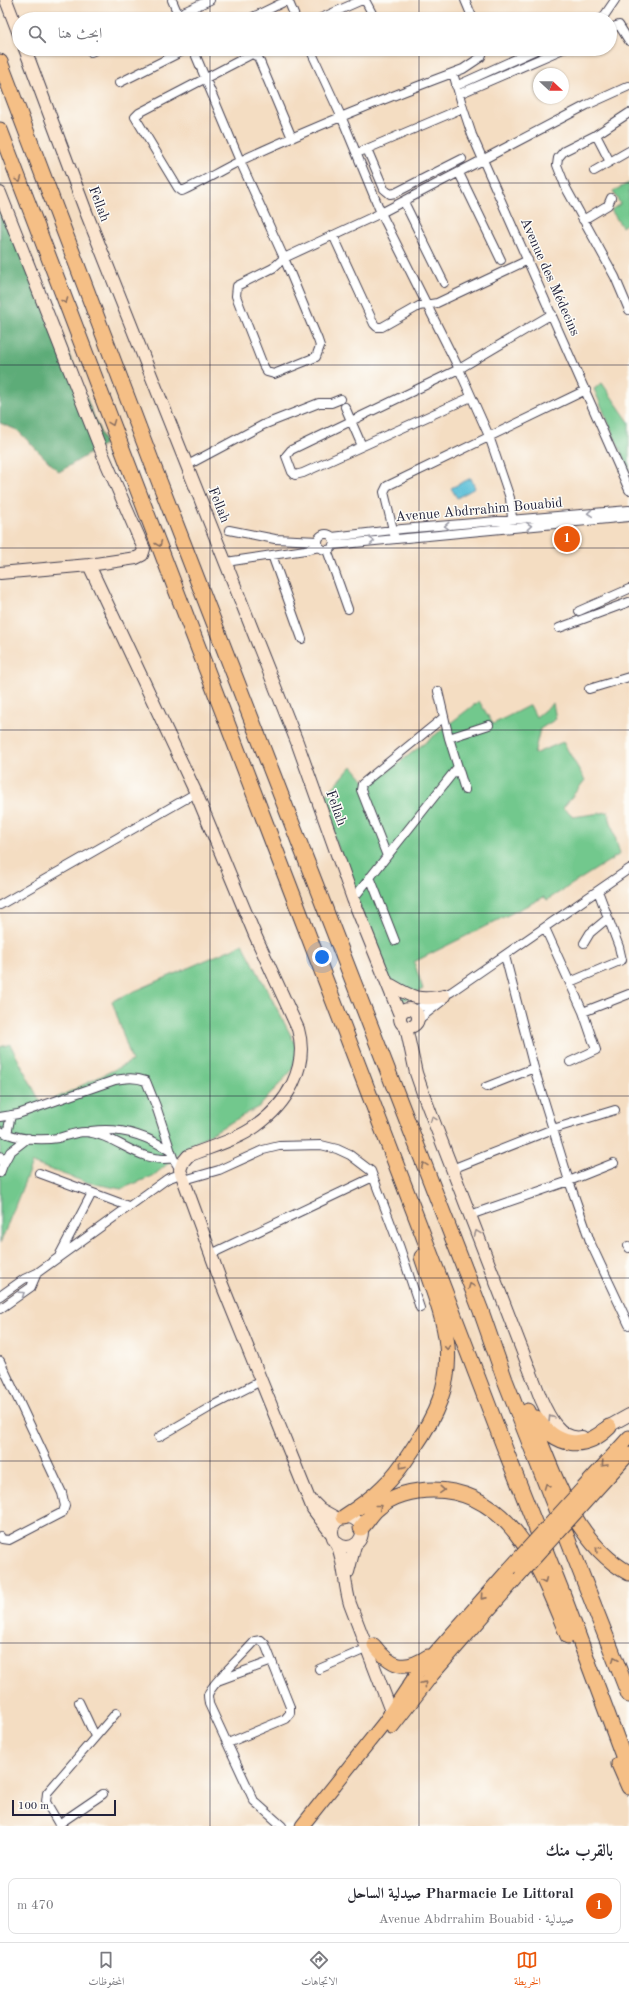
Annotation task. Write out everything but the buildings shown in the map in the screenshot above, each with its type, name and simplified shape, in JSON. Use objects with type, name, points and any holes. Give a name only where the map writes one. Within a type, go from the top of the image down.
[{"type":"highway","points":[[0,62],[154,468],[481,1311],[505,1380],[629,1695]]},
{"type":"highway","points":[[0,130],[563,1595],[629,1772]]},
{"type":"highway","points":[[341,1518],[373,1496],[399,1469],[433,1418],[441,1399],[446,1378],[448,1356],[445,1334],[385,1135]]},
{"type":"highway","points":[[481,1311],[499,1338],[524,1401],[577,1523],[600,1552],[618,1566],[629,1572]]},
{"type":"highway","points":[[524,1401],[543,1428],[551,1435],[563,1441],[576,1443],[589,1440],[600,1435],[609,1427]]},
{"type":"highway","points":[[361,1528],[377,1508],[386,1502],[408,1493],[431,1490],[454,1492],[474,1498],[490,1507],[504,1519],[527,1548],[539,1570],[577,1658],[629,1787]]},
{"type":"main road","points":[[302,1826],[396,1713],[433,1674],[522,1572],[629,1437]]},
{"type":"main road","points":[[311,1826],[396,1713],[418,1672],[435,1652],[509,1569],[585,1494],[629,1454]]},
{"type":"main road","points":[[371,1646],[388,1662],[402,1666],[417,1664],[435,1652]]},
{"type":"street","points":[[6,0],[12,16]]},
{"type":"street","points":[[172,0],[177,12]]},
{"type":"street","points":[[188,12],[210,0]]},
{"type":"street","points":[[263,12],[288,0],[293,12]]},
{"type":"street","points":[[335,12],[362,0]]},
{"type":"street","points":[[365,0],[371,12]]},
{"type":"street","points":[[465,0],[470,12]]},
{"type":"street","points":[[607,12],[615,0]]},
{"type":"street","points":[[617,26],[619,25],[629,41]]},
{"type":"street","name":"Fellah","points":[[28,56],[86,212],[297,742],[353,898],[383,973],[410,1013]]},
{"type":"street","points":[[119,83],[173,56]]},
{"type":"street","points":[[196,56],[240,161],[284,258],[316,333],[320,346],[316,357],[274,374],[265,369],[236,296],[237,286],[273,268],[284,258],[404,202],[587,105],[629,86]]},
{"type":"street","points":[[245,56],[139,112],[135,117],[135,120],[181,191],[240,161],[341,116],[453,73],[481,56]]},
{"type":"street","points":[[257,56],[292,138]]},
{"type":"street","points":[[313,56],[341,116],[381,213],[459,369],[489,436],[510,498],[513,524]]},
{"type":"street","points":[[456,86],[522,56]]},
{"type":"street","points":[[459,94],[546,56]]},
{"type":"street","name":"Avenue des Médecins","points":[[453,73],[462,108],[629,490]]},
{"type":"street","points":[[356,154],[462,108]]},
{"type":"street","points":[[629,113],[596,135],[564,151],[559,156],[557,161],[561,177],[582,220],[615,278],[629,310]]},
{"type":"street","points":[[596,135],[610,162]]},
{"type":"street","points":[[367,149],[384,189],[390,194],[395,193],[462,160]]},
{"type":"street","points":[[594,171],[629,152]]},
{"type":"street","points":[[459,173],[501,260]]},
{"type":"street","points":[[0,193],[103,455],[143,546],[142,555],[136,558],[90,565],[0,573]]},
{"type":"street","points":[[582,220],[608,205],[611,198]]},
{"type":"street","points":[[404,202],[444,283]]},
{"type":"street","points":[[333,235],[375,326],[382,327],[419,306],[437,303],[528,260]]},
{"type":"street","points":[[471,397],[300,474],[294,474],[290,468],[286,456],[288,451],[352,422],[459,369],[552,314]]},
{"type":"street","points":[[394,534],[384,492],[387,486],[586,390]]},
{"type":"street","points":[[186,466],[263,425],[320,403],[331,403],[341,399]]},
{"type":"street","points":[[345,407],[362,446]]},
{"type":"street","name":"Avenue Abdrrahim Bouabid","points":[[394,534],[466,534],[513,524],[629,510]]},
{"type":"street","name":"Avenue Abdrrahim Bouabid","points":[[318,544],[319,537],[324,534],[331,544],[465,524],[513,524],[629,518]]},
{"type":"street","points":[[465,524],[466,534]]},
{"type":"street","points":[[229,530],[287,540],[331,544],[348,609]]},
{"type":"street","points":[[226,562],[272,555],[318,544]]},
{"type":"street","points":[[272,555],[302,639]]},
{"type":"street","points":[[90,565],[196,792],[255,935],[298,1029],[302,1048],[296,1077],[283,1100],[271,1113],[255,1127],[244,1133],[188,1156],[182,1162],[181,1175]]},
{"type":"street","points":[[579,611],[629,589]]},
{"type":"street","points":[[559,628],[629,602]]},
{"type":"street","points":[[589,689],[629,677]]},
{"type":"street","points":[[438,691],[448,738],[464,790]]},
{"type":"street","points":[[387,856],[361,790],[362,784],[444,717]]},
{"type":"street","points":[[448,738],[489,724]]},
{"type":"street","points":[[353,898],[457,768]]},
{"type":"street","points":[[0,905],[196,792]]},
{"type":"street","points":[[410,1013],[447,994],[505,956],[629,869]]},
{"type":"street","points":[[370,877],[395,941]]},
{"type":"street","points":[[570,982],[622,960],[619,947],[598,891]]},
{"type":"street","points":[[584,943],[590,933],[608,918]]},
{"type":"street","points":[[545,928],[583,1012],[596,1050],[570,1062]]},
{"type":"street","points":[[505,956],[534,1068],[569,1181],[591,1244],[629,1325]]},
{"type":"street","name":"Fellah","points":[[383,973],[410,1013]]},
{"type":"street","points":[[392,985],[416,999],[427,1000],[447,994]]},
{"type":"street","points":[[583,1012],[629,994]]},
{"type":"street","name":"Fellah","points":[[410,1013],[401,1022],[406,1027],[416,1073],[549,1416],[558,1428],[567,1434],[579,1437],[609,1427],[629,1415]]},
{"type":"street","points":[[486,1087],[534,1068]]},
{"type":"street","points":[[0,1117],[11,1115],[115,1080],[137,1078],[146,1081],[156,1106],[171,1154],[181,1175],[308,1497],[313,1509],[331,1533],[337,1544],[342,1561],[348,1596],[371,1646]]},
{"type":"street","points":[[452,1169],[553,1129],[615,1110]]},
{"type":"street","points":[[11,1115],[3,1133],[28,1138],[49,1139],[100,1130],[120,1131],[140,1135],[153,1140],[171,1154]]},
{"type":"street","points":[[85,1132],[100,1136],[150,1158],[171,1154]]},
{"type":"street","points":[[1,1169],[10,1152],[28,1138]]},
{"type":"street","points":[[0,1296],[24,1279],[37,1274],[60,1255],[167,1179],[181,1175],[218,1170],[271,1147],[302,1144],[321,1145],[343,1151],[366,1166],[374,1178],[420,1308]]},
{"type":"street","points":[[0,1156],[1,1169]]},
{"type":"street","points":[[470,1215],[569,1181],[614,1163]]},
{"type":"street","points":[[39,1173],[128,1206]]},
{"type":"street","points":[[211,1254],[374,1178]]},
{"type":"street","points":[[60,1255],[92,1193]]},
{"type":"street","points":[[0,1309],[31,1287],[37,1274]]},
{"type":"street","points":[[0,1361],[62,1493],[65,1506],[63,1512],[9,1540],[2,1539],[0,1536]]},
{"type":"street","points":[[159,1437],[214,1404],[261,1381]]},
{"type":"street","points":[[308,1497],[320,1509],[341,1518],[354,1518],[361,1528],[361,1537],[355,1545],[348,1571],[350,1587],[396,1713]]},
{"type":"street","points":[[331,1533],[334,1524],[341,1518]]},
{"type":"street","points":[[337,1544],[346,1547],[355,1545]]},
{"type":"street","points":[[228,1743],[285,1719],[290,1713],[290,1707],[272,1661],[265,1644],[261,1640],[258,1640],[210,1690],[208,1700],[254,1801],[282,1826]]},
{"type":"street","points":[[319,1669],[371,1646]]},
{"type":"street","points":[[218,1681],[272,1661]]},
{"type":"street","points":[[79,1702],[95,1736]]},
{"type":"street","points":[[103,1794],[59,1825],[46,1802],[47,1793],[116,1713]]},
{"type":"green space","points":[[629,183],[629,222],[622,227],[611,210],[620,204],[613,191]]},
{"type":"green space","points":[[0,184],[105,444],[59,472],[17,430],[0,423]]},
{"type":"green space","points":[[602,383],[629,422],[629,471],[594,389]]},
{"type":"green space","points":[[479,701],[493,724],[530,705],[536,717],[553,703],[556,719],[540,729],[534,754],[563,742],[585,780],[563,808],[573,817],[608,812],[620,854],[547,900],[544,897],[414,962],[423,989],[396,1006],[321,801],[352,766],[369,786]]},
{"type":"green space","points":[[243,944],[298,1049],[292,1070],[260,1106],[189,1146],[153,1176],[121,1189],[85,1182],[32,1163],[0,1244],[0,1047],[10,1044],[42,1105],[132,1061],[112,1001]]},
{"type":"water","points":[[471,478],[475,488],[457,498],[451,488]]},
{"type":"place","name":"Pharmacie Le Littoral صيدلية الساحل","points":[[567,539]]}]
